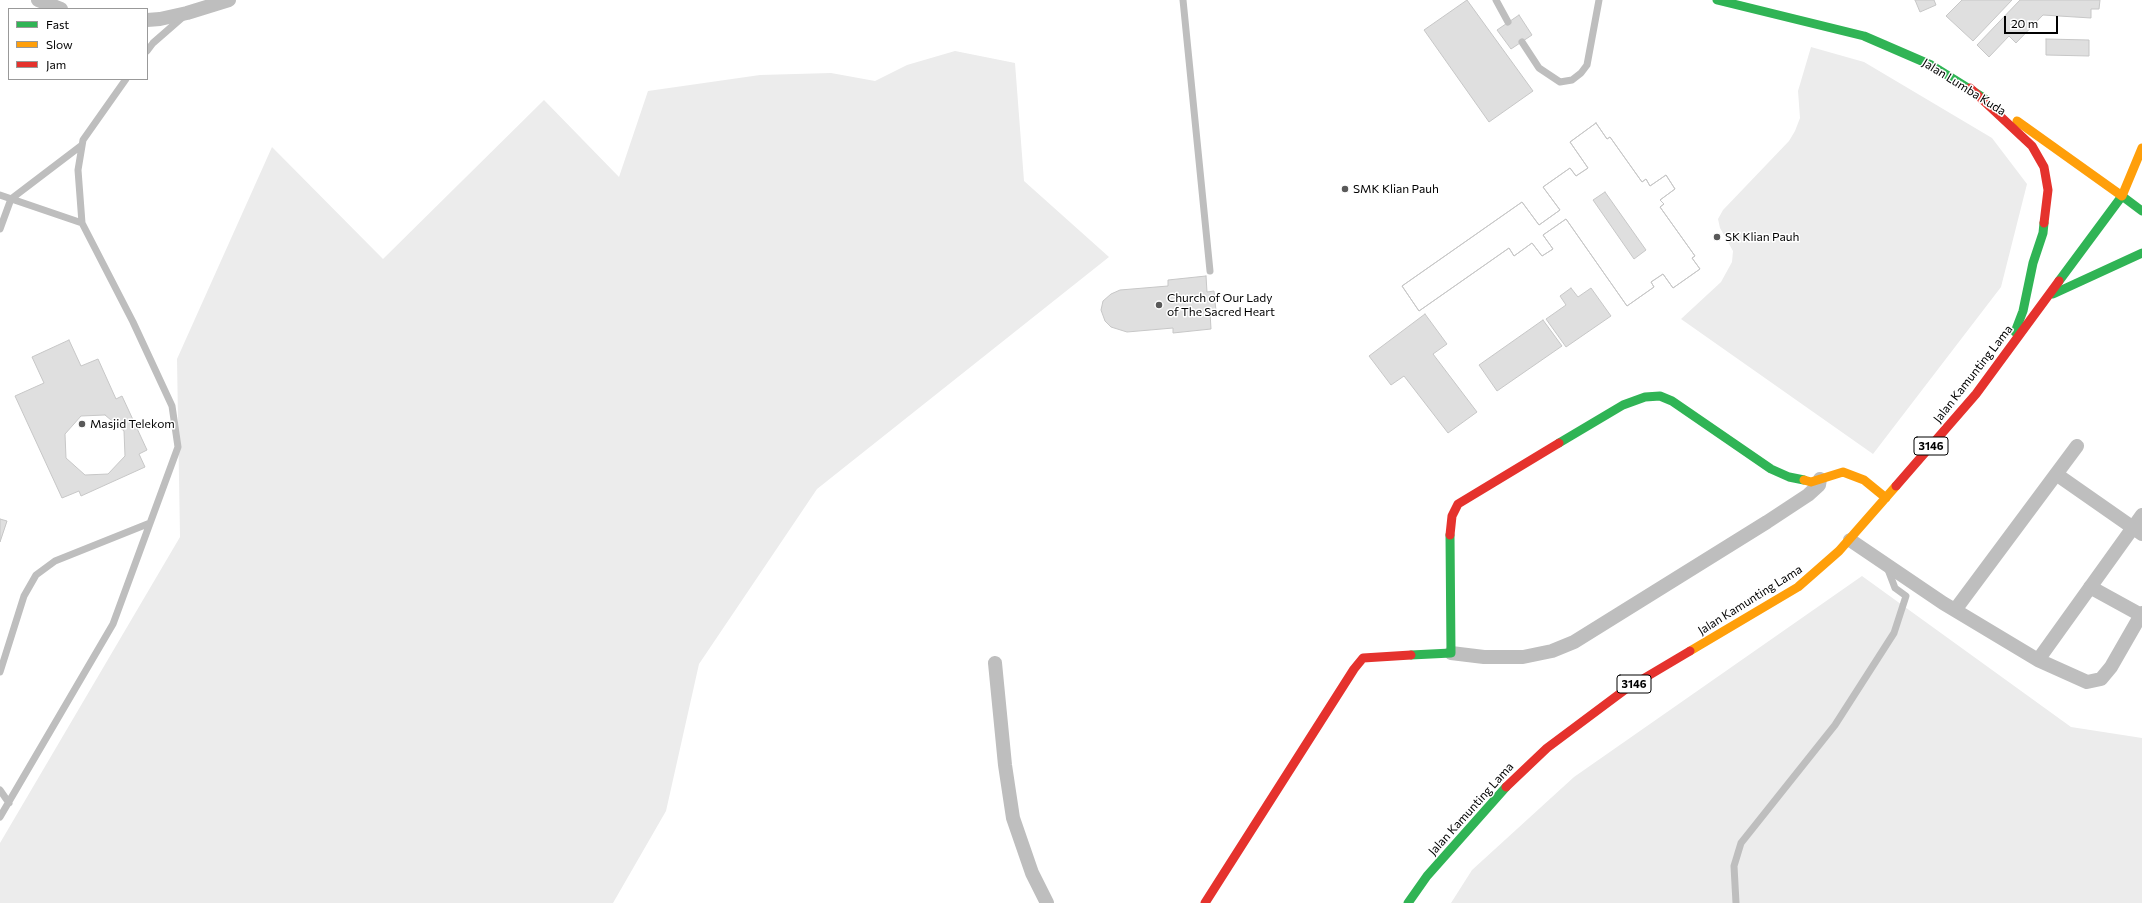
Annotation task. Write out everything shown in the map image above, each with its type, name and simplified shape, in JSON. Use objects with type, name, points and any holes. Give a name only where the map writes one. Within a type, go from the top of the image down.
[{"type":"street","points":[[38,0],[58,8]]},
{"type":"street","points":[[148,20],[187,13],[229,0]]},
{"type":"street","name":"Jalan Lumba Kuda","points":[[1716,0],[1864,36],[1897,48],[1931,65],[1970,88],[2142,211]]},
{"type":"street","points":[[1970,88],[2032,146],[2044,168],[2048,190],[2043,233],[2033,263],[2023,311],[2007,352]]},
{"type":"street","name":"Jalan Kamunting Lama","points":[[1408,903],[1427,876],[1498,794],[1547,748],[1626,689],[1798,587],[1822,567],[1850,540],[1976,394],[2051,295],[2122,196],[2142,148]]},
{"type":"street","points":[[2051,295],[2142,253]]},
{"type":"street","points":[[1451,653],[1449,540],[1452,516],[1458,504],[1623,404],[1645,397],[1660,396],[1672,401],[1771,469],[1801,481],[1820,479],[1835,473],[1852,474],[1864,480],[1886,498]]},
{"type":"street","points":[[1955,610],[2077,446]]},
{"type":"street","points":[[2056,474],[2137,531]]},
{"type":"street","points":[[1205,903],[1292,769],[1354,669],[1363,658],[1373,656],[1451,653],[1484,657],[1523,657],[1552,651],[1574,642],[1767,522],[1808,495],[1819,485],[1820,479]]},
{"type":"street","points":[[2038,660],[2090,587],[2137,531],[2142,515]]},
{"type":"street","points":[[1850,540],[1955,610],[2038,660],[2087,682],[2101,679],[2111,667],[2141,614],[2090,587]]},
{"type":"street","points":[[995,663],[1005,765],[1014,818],[1032,873],[1047,903]]},
{"type":"lane","points":[[1182,0],[1210,271]]},
{"type":"lane","points":[[1496,0],[1508,22]]},
{"type":"lane","points":[[1522,42],[1539,68],[1560,82],[1572,80],[1581,73],[1587,65],[1599,0]]},
{"type":"lane","points":[[148,50],[153,43],[187,13]]},
{"type":"lane","points":[[0,817],[113,624],[178,447],[172,406],[133,322],[82,224],[78,170],[83,140],[125,80]]},
{"type":"lane","points":[[0,229],[11,199],[82,145]]},
{"type":"lane","points":[[0,196],[82,224]]},
{"type":"lane","points":[[0,672],[24,596],[36,575],[55,561],[150,523]]},
{"type":"lane","points":[[1736,903],[1734,866],[1741,843],[1835,725],[1894,633],[1906,596],[1895,588],[1886,565]]},
{"type":"lane","points":[[0,790],[9,803]]},
{"type":"shaded area","points":[[1811,47],[1864,62],[1992,138],[2027,184],[2001,287],[1873,454],[1681,319],[1721,282],[1732,262],[1733,251],[1720,228],[1718,219],[1723,210],[1789,141],[1795,131],[1800,118],[1798,91]]},
{"type":"shaded area","points":[[955,51],[1015,63],[1024,181],[1109,257],[817,489],[699,664],[666,811],[613,903],[0,903],[0,843],[180,537],[177,359],[272,147],[383,259],[544,100],[619,177],[648,91],[760,75],[831,73],[875,81],[907,65]]},
{"type":"shaded area","points":[[1862,576],[2071,727],[2142,738],[2142,903],[1451,903],[1472,870],[1574,777]]},
{"type":"building","points":[[1467,0],[1533,91],[1489,122],[1424,30]]},
{"type":"building","points":[[1915,0],[1934,0],[1936,5],[1920,12]]},
{"type":"building","points":[[1962,0],[2012,0],[1973,41],[1946,16]]},
{"type":"building","points":[[2020,0],[2100,0],[2099,9],[2091,9],[2091,18],[2043,15],[2016,43],[2009,36],[1989,57],[1977,45]]},
{"type":"building","points":[[1519,15],[1532,35],[1511,49],[1497,30]]},
{"type":"building","points":[[2046,39],[2089,40],[2089,56],[2046,55]]},
{"type":"building","points":[[1596,123],[1607,139],[1610,137],[1642,182],[1646,179],[1650,186],[1666,175],[1675,189],[1660,200],[1664,204],[1660,207],[1695,256],[1692,258],[1700,269],[1673,288],[1663,274],[1651,282],[1654,287],[1627,306],[1566,219],[1543,235],[1553,249],[1542,256],[1532,243],[1514,256],[1509,248],[1419,311],[1402,286],[1522,202],[1539,225],[1560,210],[1543,187],[1570,168],[1576,176],[1588,168],[1570,142]],"holes":[[[1605,192],[1646,250],[1634,259],[1593,200]]]},
{"type":"building","points":[[1596,123],[1607,139],[1610,137],[1642,182],[1646,179],[1650,186],[1666,175],[1675,189],[1660,200],[1664,204],[1660,207],[1695,256],[1692,258],[1700,269],[1673,288],[1663,274],[1651,282],[1654,287],[1627,306],[1566,219],[1543,235],[1553,249],[1542,256],[1532,243],[1514,256],[1509,248],[1419,311],[1402,286],[1522,202],[1539,225],[1560,210],[1543,187],[1570,168],[1576,176],[1588,168],[1570,142]]},
{"type":"building","name":"Church of Our Lady of The Sacred Heart","points":[[1206,276],[1207,292],[1214,291],[1216,311],[1210,312],[1211,329],[1173,333],[1173,328],[1127,332],[1111,327],[1105,321],[1101,310],[1103,301],[1111,294],[1120,290],[1168,286],[1168,280]]},
{"type":"building","points":[[1571,288],[1578,297],[1591,288],[1611,316],[1566,347],[1546,319],[1566,305],[1560,296]]},
{"type":"building","points":[[1425,314],[1447,344],[1433,354],[1477,412],[1448,433],[1404,376],[1391,385],[1369,356]]},
{"type":"building","points":[[1543,320],[1562,346],[1497,391],[1479,365]]},
{"type":"building","name":"Masjid Telekom","points":[[69,340],[81,366],[98,359],[116,399],[122,396],[147,450],[139,454],[145,467],[81,496],[79,491],[62,498],[15,396],[44,383],[32,357]]},
{"type":"building","points":[[105,415],[124,431],[125,456],[108,474],[85,475],[66,458],[65,434],[81,416]]},
{"type":"building","points":[[0,519],[7,521],[0,542]]},
{"type":"traffic: fast","points":[[1717,0],[1864,36],[1931,65],[1984,98]]},
{"type":"traffic: fast","points":[[2059,281],[2122,196],[2142,211]]},
{"type":"traffic: fast","points":[[2015,332],[2023,311],[2033,263],[2043,233],[2044,223]]},
{"type":"traffic: fast","points":[[2053,294],[2142,253]]},
{"type":"traffic: fast","points":[[1559,443],[1623,405],[1645,397],[1660,396],[1672,401],[1771,469],[1789,477],[1804,480]]},
{"type":"traffic: fast","points":[[1411,655],[1451,653],[1450,535]]},
{"type":"traffic: fast","points":[[1408,903],[1427,876],[1506,787]]},
{"type":"traffic: slow","points":[[2017,121],[2122,196],[2142,148]]},
{"type":"traffic: slow","points":[[1804,480],[1811,482],[1843,472],[1864,480],[1886,498]]},
{"type":"traffic: slow","points":[[1690,651],[1798,587],[1839,551],[1896,486]]},
{"type":"traffic: jam","points":[[1970,88],[2032,146],[2044,167],[2048,190],[2044,223]]},
{"type":"traffic: jam","points":[[1896,486],[1976,394],[2059,281]]},
{"type":"traffic: jam","points":[[1450,535],[1452,516],[1458,504],[1559,443]]},
{"type":"traffic: jam","points":[[1506,787],[1547,748],[1626,689],[1690,651]]},
{"type":"traffic: jam","points":[[1205,903],[1354,669],[1363,658],[1411,655]]},
{"type":"place","name":"SMK Klian Pauh","points":[[1345,189]]},
{"type":"place","name":"SK Klian Pauh","points":[[1717,237]]},
{"type":"place","name":"Church of Our Lady of The Sacred Heart","points":[[1159,305]]},
{"type":"place","name":"Masjid Telekom","points":[[82,424]]}]
